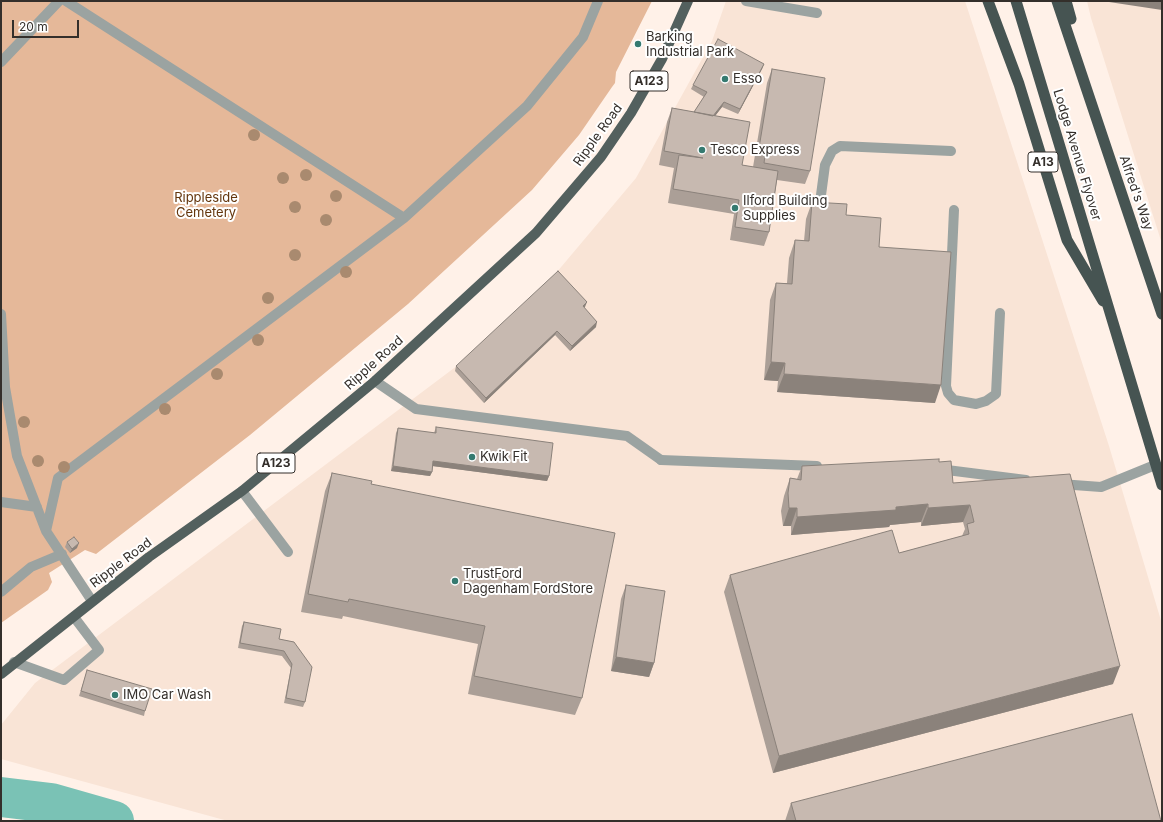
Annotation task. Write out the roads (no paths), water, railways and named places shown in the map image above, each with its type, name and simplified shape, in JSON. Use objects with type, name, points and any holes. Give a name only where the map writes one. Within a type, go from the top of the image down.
[{"type":"highway","name":"A13","points":[[988,1],[1019,84],[1067,240],[1112,317],[1162,486]]},
{"type":"highway","name":"Lodge Avenue Flyover","points":[[1016,1],[1112,317]]},
{"type":"highway","points":[[1058,1],[1092,103]]},
{"type":"highway","points":[[1066,1],[1092,103]]},
{"type":"highway","name":"Alfred's Way","points":[[1092,103],[1159,298],[1162,314]]},
{"type":"main road","name":"Ripple Road","points":[[1,674],[14,662],[92,601],[242,491],[375,381],[536,233],[600,157],[639,99],[662,58],[688,1]]},
{"type":"street","points":[[1,62],[59,1]]},
{"type":"street","points":[[66,1],[404,218]]},
{"type":"street","points":[[46,531],[58,478],[404,218],[527,106],[583,37],[598,1]]},
{"type":"street","points":[[746,1],[817,13]]},
{"type":"street","points":[[821,195],[825,165],[832,152],[840,146],[952,151]]},
{"type":"street","points":[[954,210],[946,386],[948,393],[954,400],[976,404],[986,401],[996,394],[1000,313]]},
{"type":"street","points":[[1,314],[5,387],[17,456],[46,531],[92,601]]},
{"type":"street","points":[[375,381],[416,409],[627,436],[661,460],[831,466]]},
{"type":"street","points":[[1050,483],[1082,487],[1101,487],[1155,465]]},
{"type":"street","points":[[932,469],[1034,481]]},
{"type":"street","points":[[242,491],[288,552]]},
{"type":"street","points":[[1,502],[37,507]]},
{"type":"street","points":[[1,592],[31,567],[62,554]]},
{"type":"street","points":[[14,662],[64,680],[99,650],[74,616]]},
{"type":"waterway","points":[[1,797],[51,803],[114,821]]},
{"type":"place","name":"Barking Industrial Park","points":[[638,44]]},
{"type":"place","name":"Esso","points":[[725,79]]},
{"type":"place","name":"Tesco Express","points":[[702,150]]},
{"type":"place","name":"Ilford Building Supplies","points":[[735,208]]},
{"type":"place","name":"Kwik Fit","points":[[472,457]]},
{"type":"place","name":"TrustFord Dagenham FordStore","points":[[455,581]]},
{"type":"place","name":"IMO Car Wash","points":[[115,695]]},
{"type":"park label","name":"Rippleside Cemetery","points":[[206,206]]}]
